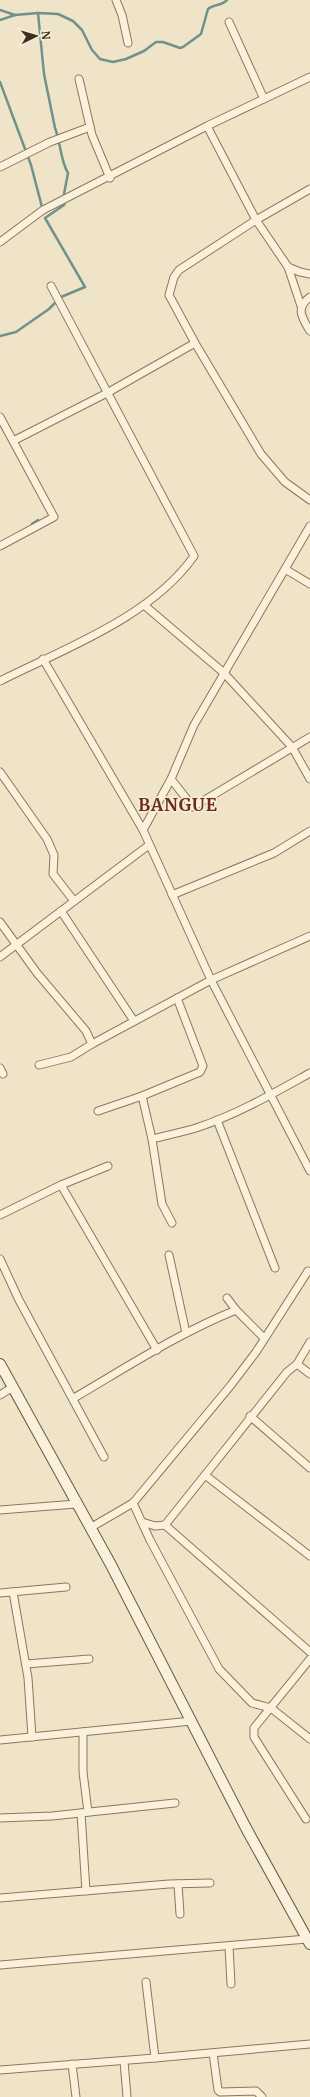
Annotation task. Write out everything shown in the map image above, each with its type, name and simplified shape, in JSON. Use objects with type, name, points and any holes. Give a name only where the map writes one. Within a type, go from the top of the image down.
[{"type":"main road","points":[[0,1364],[90,1528],[246,1828],[309,1942]]},
{"type":"street","points":[[116,0],[122,15],[128,43]]},
{"type":"street","points":[[229,22],[264,99]]},
{"type":"street","points":[[0,242],[43,210],[110,178],[207,126],[310,77]]},
{"type":"street","points":[[79,79],[90,127],[110,178]]},
{"type":"street","points":[[207,126],[256,220],[288,267],[301,306],[302,317],[310,331]]},
{"type":"street","points":[[0,167],[50,142],[90,127]]},
{"type":"street","points":[[310,189],[256,220],[179,270],[174,277],[169,295],[194,343],[262,454],[285,482],[310,500]]},
{"type":"street","points":[[288,267],[310,274]]},
{"type":"street","points":[[0,681],[115,623],[144,604],[175,580],[194,556],[50,286]]},
{"type":"street","points":[[301,306],[310,298]]},
{"type":"street","points":[[13,441],[107,393],[194,343]]},
{"type":"street","points":[[0,418],[54,517],[0,546]]},
{"type":"street","points":[[143,830],[171,779],[194,725],[310,526]]},
{"type":"street","points":[[285,569],[310,584]]},
{"type":"street","points":[[144,604],[224,673],[292,747],[310,779]]},
{"type":"street","points":[[43,659],[143,830],[211,980],[310,1171]]},
{"type":"street","points":[[171,779],[193,807],[310,737]]},
{"type":"street","points":[[0,772],[47,839],[54,855],[54,874],[74,901]]},
{"type":"street","points":[[172,895],[274,853],[310,831]]},
{"type":"street","points":[[0,957],[149,844]]},
{"type":"street","points":[[62,911],[134,1021]]},
{"type":"street","points":[[0,922],[86,1031],[92,1044]]},
{"type":"street","points":[[38,1065],[75,1056],[92,1044],[211,980],[310,936]]},
{"type":"street","points":[[98,1110],[142,1096],[200,1072],[203,1066],[177,998]]},
{"type":"street","points":[[152,1139],[198,1127],[217,1120],[270,1095],[310,1073]]},
{"type":"street","points":[[142,1096],[152,1139],[162,1204],[172,1223]]},
{"type":"street","points":[[217,1120],[275,1268]]},
{"type":"street","points":[[0,1215],[61,1186],[108,1166]]},
{"type":"street","points":[[61,1186],[157,1350]]},
{"type":"street","points":[[169,1255],[186,1333]]},
{"type":"street","points":[[0,1259],[19,1300],[74,1398],[104,1457]]},
{"type":"street","points":[[90,1528],[133,1503],[231,1385],[309,1270]]},
{"type":"street","points":[[227,1298],[236,1310],[264,1338]]},
{"type":"street","points":[[74,1398],[207,1321],[236,1310]]},
{"type":"street","points":[[142,1522],[156,1526],[165,1525],[250,1416],[287,1372],[297,1364],[310,1342]]},
{"type":"street","points":[[297,1364],[310,1374]]},
{"type":"street","points":[[0,1395],[13,1387]]},
{"type":"street","points":[[250,1416],[310,1468]]},
{"type":"street","points":[[205,1475],[310,1556]]},
{"type":"street","points":[[133,1503],[219,1669],[252,1703],[271,1708],[310,1739]]},
{"type":"street","points":[[0,1510],[76,1504]]},
{"type":"street","points":[[165,1525],[310,1652]]},
{"type":"street","points":[[0,1593],[66,1587]]},
{"type":"street","points":[[13,1592],[26,1664],[32,1737]]},
{"type":"street","points":[[26,1664],[90,1659]]},
{"type":"street","points":[[306,1820],[254,1737],[254,1728],[310,1659]]},
{"type":"street","points":[[0,1740],[192,1722]]},
{"type":"street","points":[[83,1732],[86,1891]]},
{"type":"street","points":[[0,1818],[85,1813],[175,1803]]},
{"type":"street","points":[[0,1898],[178,1884],[210,1883]]},
{"type":"street","points":[[178,1884],[180,1914]]},
{"type":"street","points":[[0,1965],[228,1946],[309,1942]]},
{"type":"street","points":[[228,1946],[231,1984]]},
{"type":"street","points":[[146,1982],[155,2058]]},
{"type":"street","points":[[0,2070],[124,2061],[310,2044]]},
{"type":"street","points":[[213,2053],[218,2090],[220,2092],[256,2091],[262,2097]]},
{"type":"street","points":[[124,2061],[127,2097]]},
{"type":"street","points":[[72,2064],[76,2097]]},
{"type":"waterway","points":[[0,10],[15,15],[38,13],[58,14],[73,21],[82,30],[92,50],[100,59],[113,62],[126,59],[144,51],[156,42],[163,42],[180,48],[183,47],[201,34],[208,9],[227,0]]},
{"type":"waterway","points":[[38,13],[44,74],[62,158],[68,173],[64,194]]},
{"type":"waterway","points":[[0,20],[15,15]]},
{"type":"waterway","points":[[0,82],[31,165],[42,207]]},
{"type":"waterway","points":[[0,336],[16,332],[49,309],[61,297],[85,287],[45,218],[64,205],[65,202]]},
{"type":"waterway","points":[[32,524],[38,520]]},
{"type":"district","name":"BANGUE","points":[[178,805]]}]
